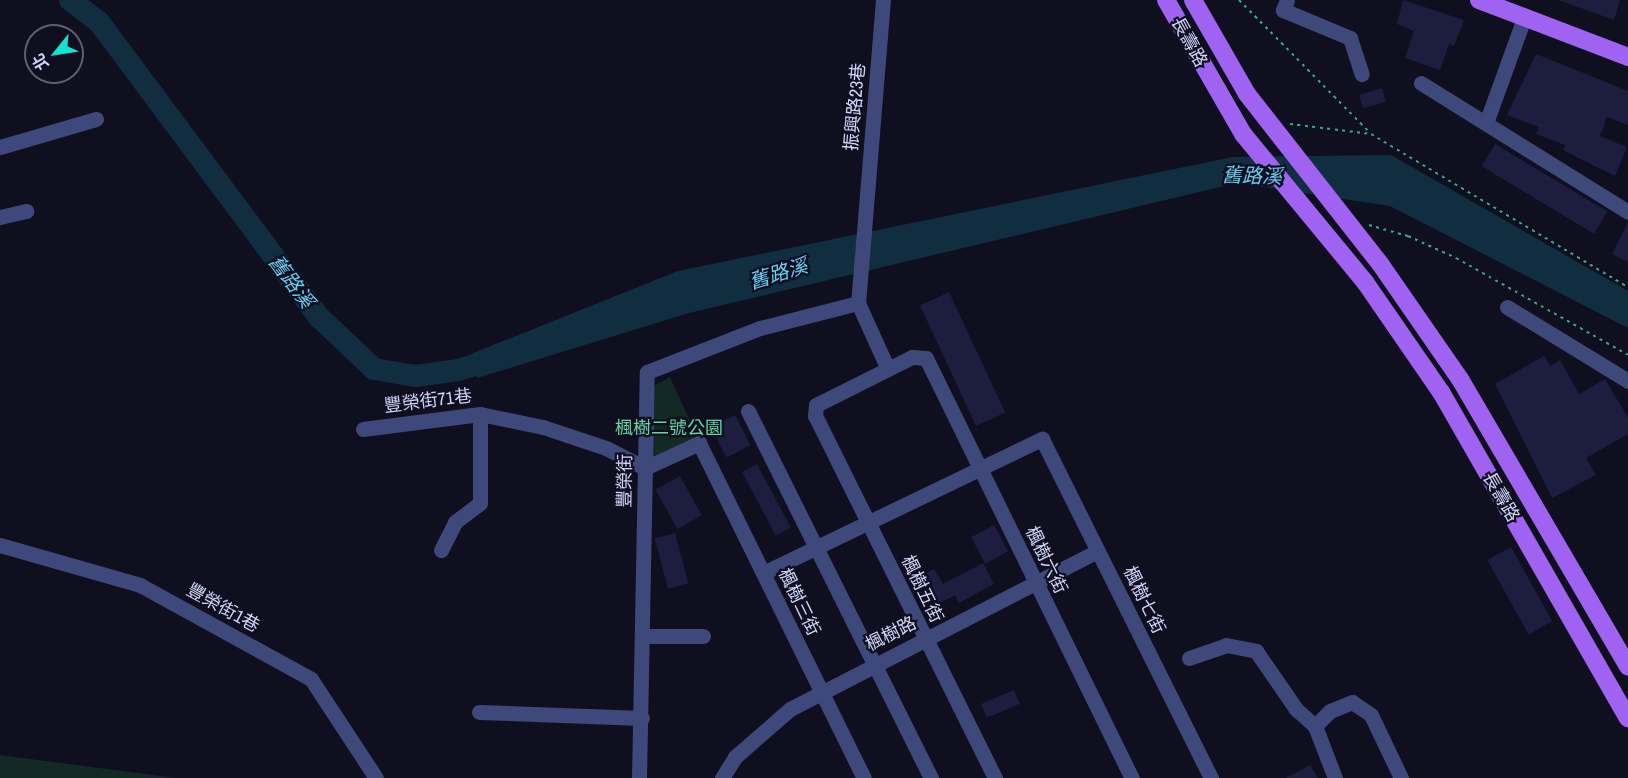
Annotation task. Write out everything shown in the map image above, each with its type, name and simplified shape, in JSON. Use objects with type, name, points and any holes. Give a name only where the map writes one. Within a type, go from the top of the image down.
[{"type":"main road","name":"長壽路","points":[[1166,0],[1243,134],[1365,282],[1441,392],[1628,718]]},
{"type":"main road","name":"長壽路","points":[[1193,0],[1246,94],[1381,265],[1460,379],[1628,667]]},
{"type":"main road","points":[[1479,0],[1498,4],[1524,18],[1628,57]]},
{"type":"street","name":"振興路23巷","points":[[858,303],[883,0]]},
{"type":"street","points":[[1285,5],[1350,38],[1362,74]]},
{"type":"street","points":[[1486,123],[1524,18]]},
{"type":"street","points":[[1421,83],[1627,207]]},
{"type":"street","points":[[0,147],[96,119]]},
{"type":"street","points":[[0,217],[26,211]]},
{"type":"street","points":[[858,303],[888,369]]},
{"type":"street","name":"豐榮街","points":[[639,778],[642,718],[646,372],[760,328],[858,303]]},
{"type":"street","points":[[1507,307],[1628,381]]},
{"type":"street","name":"楓樹六街","points":[[888,369],[912,357],[926,358],[1132,778]]},
{"type":"street","name":"楓樹五街","points":[[888,369],[816,405],[815,416],[994,778]]},
{"type":"street","points":[[747,411],[932,778]]},
{"type":"street","points":[[441,550],[455,522],[480,503],[480,414]]},
{"type":"street","name":"豐榮街71巷","points":[[363,429],[480,414],[543,427],[606,448],[645,468]]},
{"type":"street","name":"楓樹七街","points":[[979,466],[1042,439],[1211,778]]},
{"type":"street","name":"楓樹三街","points":[[645,468],[699,443],[864,778]]},
{"type":"street","points":[[763,573],[979,466]]},
{"type":"street","name":"豐榮街1巷","points":[[0,545],[140,585],[311,679],[376,778]]},
{"type":"street","name":"楓樹路","points":[[722,778],[735,757],[768,727],[821,691],[1098,551]]},
{"type":"street","points":[[643,636],[703,636]]},
{"type":"street","points":[[1189,658],[1226,645],[1256,651],[1296,709],[1315,726],[1335,778]]},
{"type":"street","points":[[1315,726],[1330,711],[1352,702],[1371,715],[1401,778]]},
{"type":"street","points":[[479,712],[642,718]]},
{"type":"path","points":[[1239,0],[1371,134],[1628,287]]},
{"type":"path","points":[[1286,123],[1371,134]]},
{"type":"path","points":[[1366,225],[1408,236],[1456,258],[1628,355]]},
{"type":"green space","name":"楓樹二號公園","points":[[670,377],[698,439],[645,464],[650,388]]},
{"type":"green space","points":[[0,755],[176,778],[0,778]]},
{"type":"water","points":[[1391,155],[1628,291],[1628,328],[1390,206],[1237,183],[689,313],[477,378],[471,354],[678,271],[1233,157]]},
{"type":"building","points":[[1403,0],[1464,20],[1454,46],[1449,44],[1440,70],[1405,58],[1414,31],[1397,24]]},
{"type":"building","points":[[1558,0],[1620,0],[1614,20]]},
{"type":"building","points":[[1536,54],[1628,91],[1628,125],[1607,117],[1600,136],[1627,147],[1615,176],[1563,150],[1565,145],[1536,134],[1539,127],[1507,115]]},
{"type":"building","points":[[1382,88],[1386,101],[1363,108],[1359,95]]},
{"type":"building","points":[[1495,144],[1607,211],[1594,234],[1482,166]]},
{"type":"building","points":[[1628,222],[1628,262],[1612,254]]},
{"type":"building","points":[[949,292],[1005,413],[976,426],[920,306]]},
{"type":"building","points":[[1544,356],[1550,366],[1560,360],[1579,394],[1605,379],[1628,418],[1628,434],[1586,458],[1596,475],[1552,498],[1495,384]]},
{"type":"building","points":[[735,415],[750,445],[726,458],[711,427]]},
{"type":"building","points":[[757,464],[791,528],[776,536],[742,472]]},
{"type":"building","points":[[680,476],[702,515],[677,529],[656,490]]},
{"type":"building","points":[[994,525],[1008,551],[985,564],[971,537]]},
{"type":"building","points":[[675,533],[688,583],[668,589],[655,538]]},
{"type":"building","points":[[1511,547],[1552,621],[1529,634],[1487,560]]},
{"type":"building","points":[[983,563],[994,584],[959,603],[955,595],[936,605],[921,576],[934,569],[943,584]]},
{"type":"building","points":[[1014,690],[1020,704],[987,718],[981,704]]},
{"type":"building","points":[[1310,765],[1318,778],[1286,778]]},
{"type":"waterway","name":"舊路溪","points":[[70,0],[99,22],[320,318],[374,369],[416,376],[458,370],[502,357]]}]
